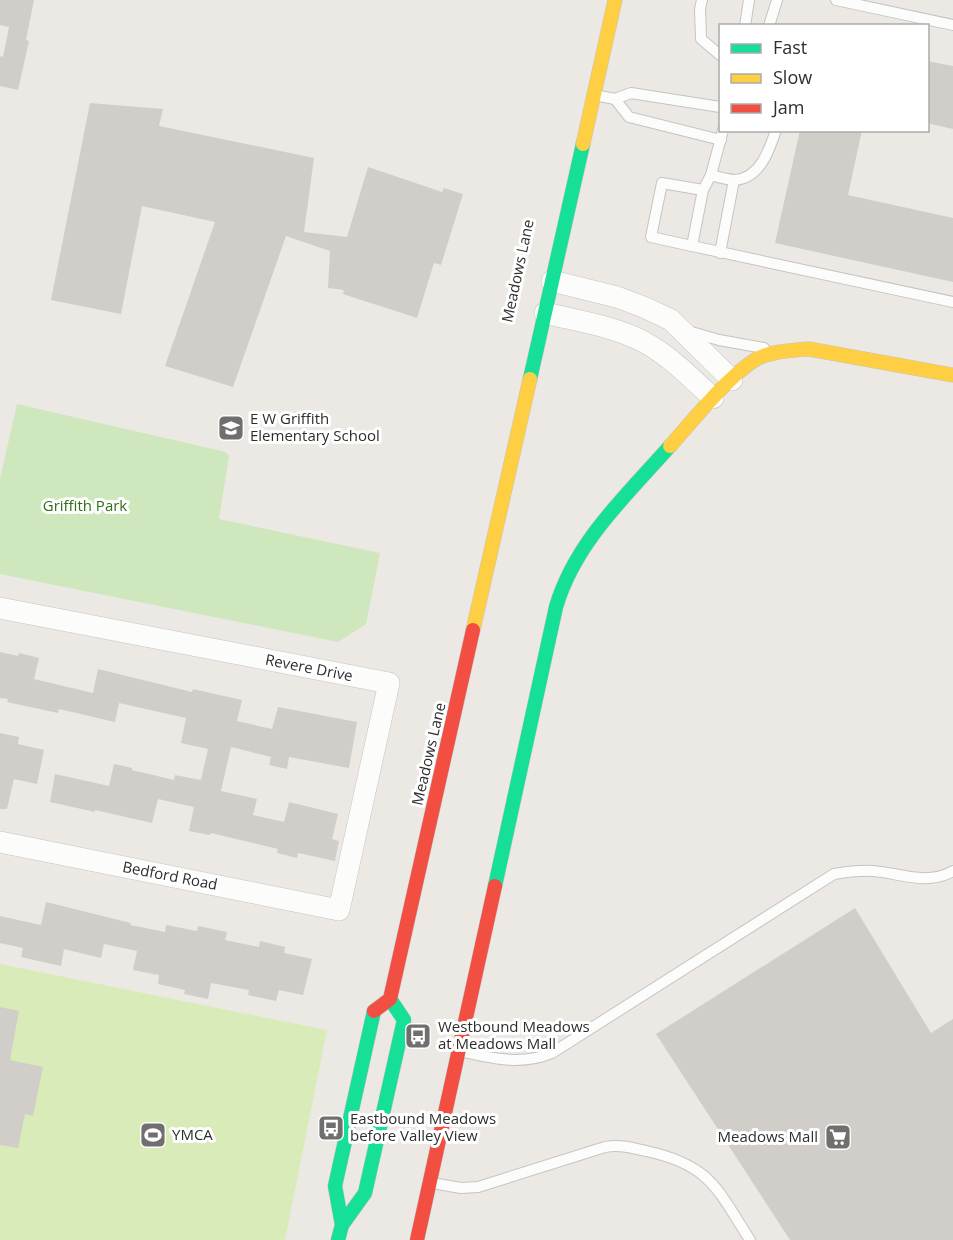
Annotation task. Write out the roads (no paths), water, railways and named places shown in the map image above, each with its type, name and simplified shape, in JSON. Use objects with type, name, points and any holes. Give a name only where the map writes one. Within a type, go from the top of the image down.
[{"type":"street","name":"Meadows Lane","points":[[342,1225],[335,1186],[374,1009],[390,999],[615,0]]},
{"type":"street","name":"Meadows Lane","points":[[564,164],[590,113]]},
{"type":"street","points":[[552,280],[616,297],[671,320],[732,380]]},
{"type":"street","points":[[545,313],[614,330],[643,342],[679,367],[713,398]]},
{"type":"street","points":[[417,1240],[556,607],[563,582],[575,558],[589,538],[713,398],[748,364],[762,356],[809,349],[953,375]]},
{"type":"street","name":"Meadows Lane","points":[[500,516],[506,421]]},
{"type":"street","name":"Revere Drive","points":[[0,608],[389,683],[339,910]]},
{"type":"street","name":"Bedford Road","points":[[0,842],[339,910]]},
{"type":"street","name":"Meadows Lane","points":[[338,1240],[342,1225],[365,1192],[404,1020],[390,999]]},
{"type":"lane","points":[[702,0],[701,39],[719,54]]},
{"type":"lane","points":[[745,24],[749,0]]},
{"type":"lane","points":[[769,24],[777,0]]},
{"type":"lane","points":[[836,0],[953,25]]},
{"type":"lane","points":[[594,94],[615,99],[631,93],[719,107]]},
{"type":"lane","points":[[615,99],[629,117],[722,135],[711,175],[703,190],[692,246]]},
{"type":"lane","points":[[711,175],[734,180],[753,174],[768,153],[775,132]]},
{"type":"lane","points":[[720,253],[734,180]]},
{"type":"lane","points":[[703,190],[662,183],[651,237],[953,303]]},
{"type":"lane","points":[[682,330],[730,342],[785,351]]},
{"type":"lane","points":[[459,1051],[501,1060],[521,1061],[552,1053],[834,874],[871,870],[924,879],[944,876],[953,871]]},
{"type":"lane","points":[[429,1182],[461,1188],[478,1187],[605,1146],[625,1147],[670,1157],[701,1172],[716,1187],[750,1240]]},
{"type":"place","name":"E W Griffith Elementary School","points":[[231,428]]},
{"type":"place","name":"Westbound Meadows at Meadows Mall","points":[[418,1036]]},
{"type":"place","name":"Eastbound Meadows before Valley View","points":[[331,1128]]},
{"type":"place","name":"YMCA","points":[[153,1135]]},
{"type":"place","name":"Meadows Mall","points":[[838,1137]]},
{"type":"park label","name":"Griffith Park","points":[[85,506]]}]
